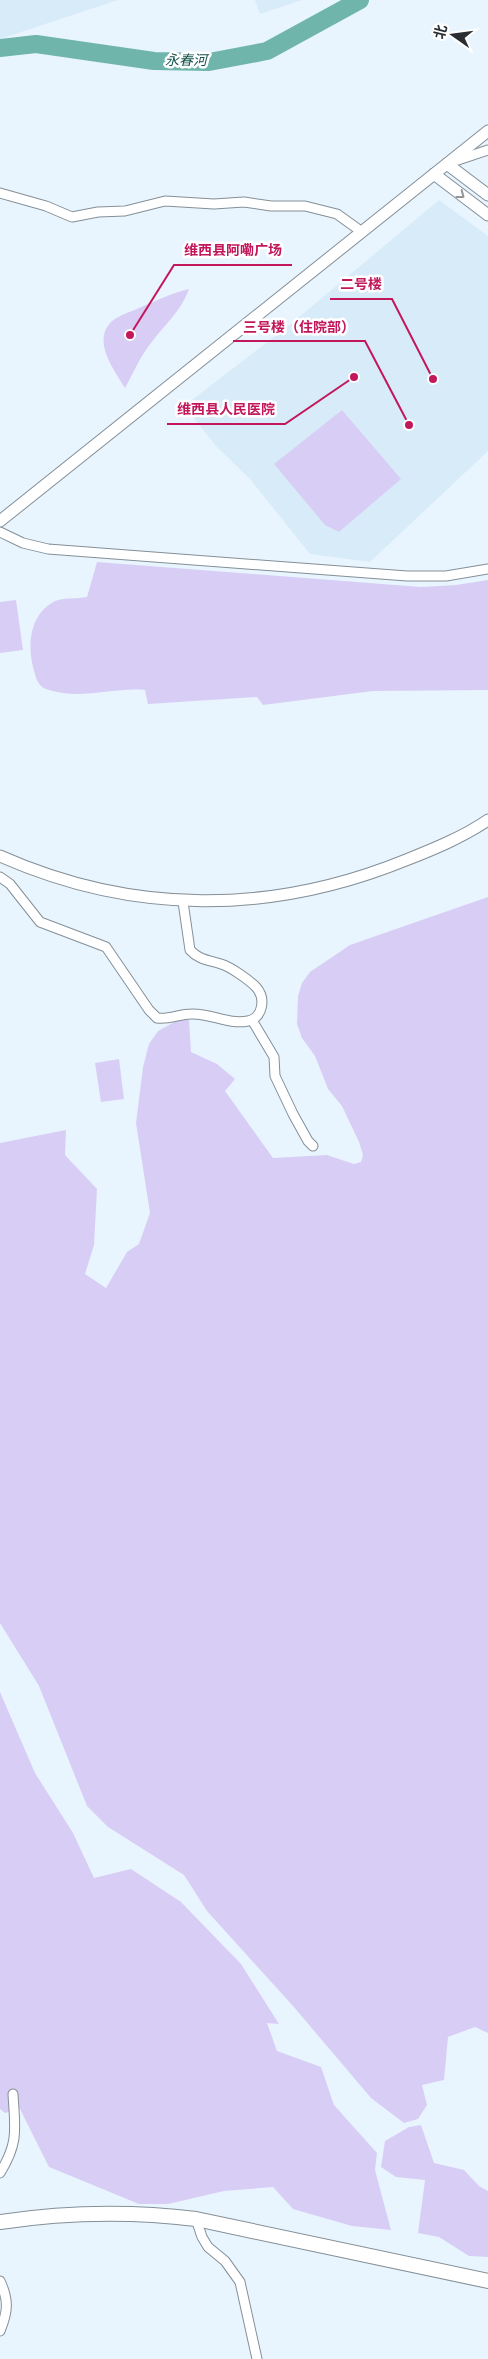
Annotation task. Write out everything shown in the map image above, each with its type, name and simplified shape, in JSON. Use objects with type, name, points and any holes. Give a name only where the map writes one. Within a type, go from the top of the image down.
[{"type":"highway","points":[[0,2222],[68,2214],[148,2214],[196,2219],[488,2281]]},
{"type":"main road","points":[[0,521],[488,131]]},
{"type":"main road","points":[[447,164],[488,195]]},
{"type":"main road","points":[[434,174],[488,215]]},
{"type":"main road","points":[[0,856],[44,874],[133,897],[183,902],[251,900],[341,882],[418,855],[488,820]]},
{"type":"street","points":[[447,164],[487,149]]},
{"type":"street","points":[[0,193],[46,206],[72,217],[98,212],[125,211],[165,200],[214,204],[244,202],[271,206],[305,206],[337,214],[362,232]]},
{"type":"street","points":[[0,532],[23,543],[48,549],[407,576],[453,575],[488,569]]},
{"type":"street","points":[[0,877],[10,884],[40,922],[106,947],[149,1010],[157,1018],[191,1014],[227,1022],[252,1020],[260,1013],[262,999],[260,992],[233,970],[203,959],[190,950],[183,902]]},
{"type":"street","points":[[252,1020],[274,1056],[275,1076],[293,1114],[308,1141],[313,1146]]},
{"type":"street","points":[[0,2173],[15,2145],[13,2094]]},
{"type":"street","points":[[196,2219],[202,2237],[208,2247],[225,2261],[240,2282],[257,2359]]},
{"type":"street","points":[[0,2281],[8,2302],[6,2316],[0,2331]]},
{"type":"shaded area","points":[[0,0],[118,0],[0,39]]},
{"type":"shaded area","points":[[255,0],[302,0],[260,14]]},
{"type":"shaded area","points":[[439,200],[488,236],[488,451],[370,562],[310,554],[250,479],[216,446],[184,406],[292,323]]},
{"type":"shaded area","points":[[189,289],[181,305],[145,352],[125,388],[115,373],[104,346],[106,330],[111,322],[170,295]]},
{"type":"shaded area","points":[[342,410],[401,479],[339,532],[325,525],[274,464]]},
{"type":"shaded area","points":[[97,562],[421,587],[456,585],[488,580],[488,690],[373,691],[263,705],[257,697],[148,704],[145,690],[71,694],[46,689],[38,681],[32,662],[31,642],[35,624],[39,615],[53,602],[60,599],[87,597]]},
{"type":"shaded area","points":[[16,600],[23,650],[0,653],[0,602]]},
{"type":"shaded area","points":[[488,897],[488,2033],[475,2027],[448,2037],[444,2080],[422,2085],[427,2105],[418,2119],[404,2123],[371,2098],[293,2006],[207,1911],[184,1875],[108,1827],[87,1806],[39,1686],[0,1623],[0,1143],[66,1130],[65,1155],[97,1189],[94,1245],[85,1274],[106,1288],[127,1252],[139,1244],[150,1213],[136,1123],[143,1067],[149,1044],[158,1031],[178,1020],[189,1020],[191,1052],[217,1064],[235,1079],[225,1091],[273,1158],[327,1155],[354,1164],[361,1162],[363,1155],[359,1142],[342,1106],[328,1089],[315,1056],[302,1038],[297,1024],[298,996],[302,983],[310,972],[350,945]]},
{"type":"shaded area","points":[[119,1059],[124,1099],[101,1102],[95,1063]]},
{"type":"shaded area","points":[[0,1692],[35,1773],[73,1833],[94,1878],[131,1869],[181,1902],[241,1964],[279,2024],[267,2023],[277,2051],[321,2067],[334,2105],[377,2153],[375,2170],[391,2230],[352,2226],[293,2209],[273,2187],[224,2191],[168,2204],[139,2204],[49,2167],[20,2109],[5,2113],[0,2109]]},
{"type":"shaded area","points":[[421,2125],[434,2163],[464,2170],[479,2186],[488,2191],[488,2257],[469,2256],[439,2237],[418,2233],[425,2180],[396,2177],[381,2167],[385,2141],[409,2127]]},
{"type":"waterway","name":"永春河","points":[[0,48],[36,44],[154,61],[209,62],[267,51],[360,0]]},
{"type":"place","name":"维西县阿嘞广场","points":[[130,335]]},
{"type":"place","name":"维西县人民医院","points":[[354,377]]},
{"type":"place","name":"二号楼","points":[[433,379]]},
{"type":"place","name":"三号楼（住院部）","points":[[409,425]]}]
